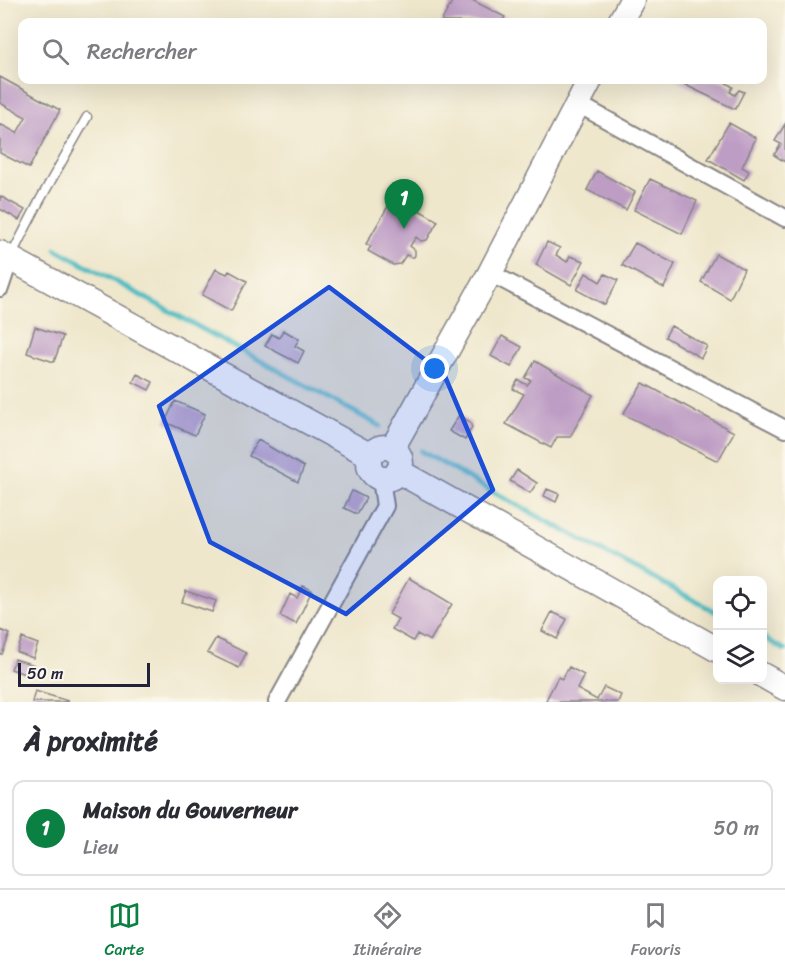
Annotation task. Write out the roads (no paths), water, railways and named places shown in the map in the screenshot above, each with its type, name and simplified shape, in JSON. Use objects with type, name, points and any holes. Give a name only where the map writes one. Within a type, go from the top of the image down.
[{"type":"street","points":[[622,18],[632,0]]},
{"type":"street","points":[[277,702],[385,506],[386,464],[490,273],[588,84]]},
{"type":"street","points":[[578,104],[785,218]]},
{"type":"street","points":[[0,288],[5,256],[386,464],[713,648]]},
{"type":"street","points":[[490,273],[785,429]]},
{"type":"street","points":[[767,678],[785,687]]},
{"type":"lane","points":[[5,256],[35,209],[87,117]]},
{"type":"waterway","points":[[56,249],[380,426]]},
{"type":"waterway","points":[[421,451],[713,610]]},
{"type":"waterway","points":[[767,640],[785,650]]},
{"type":"place","name":"Maison du Gouverneur","points":[[404,229]]}]
